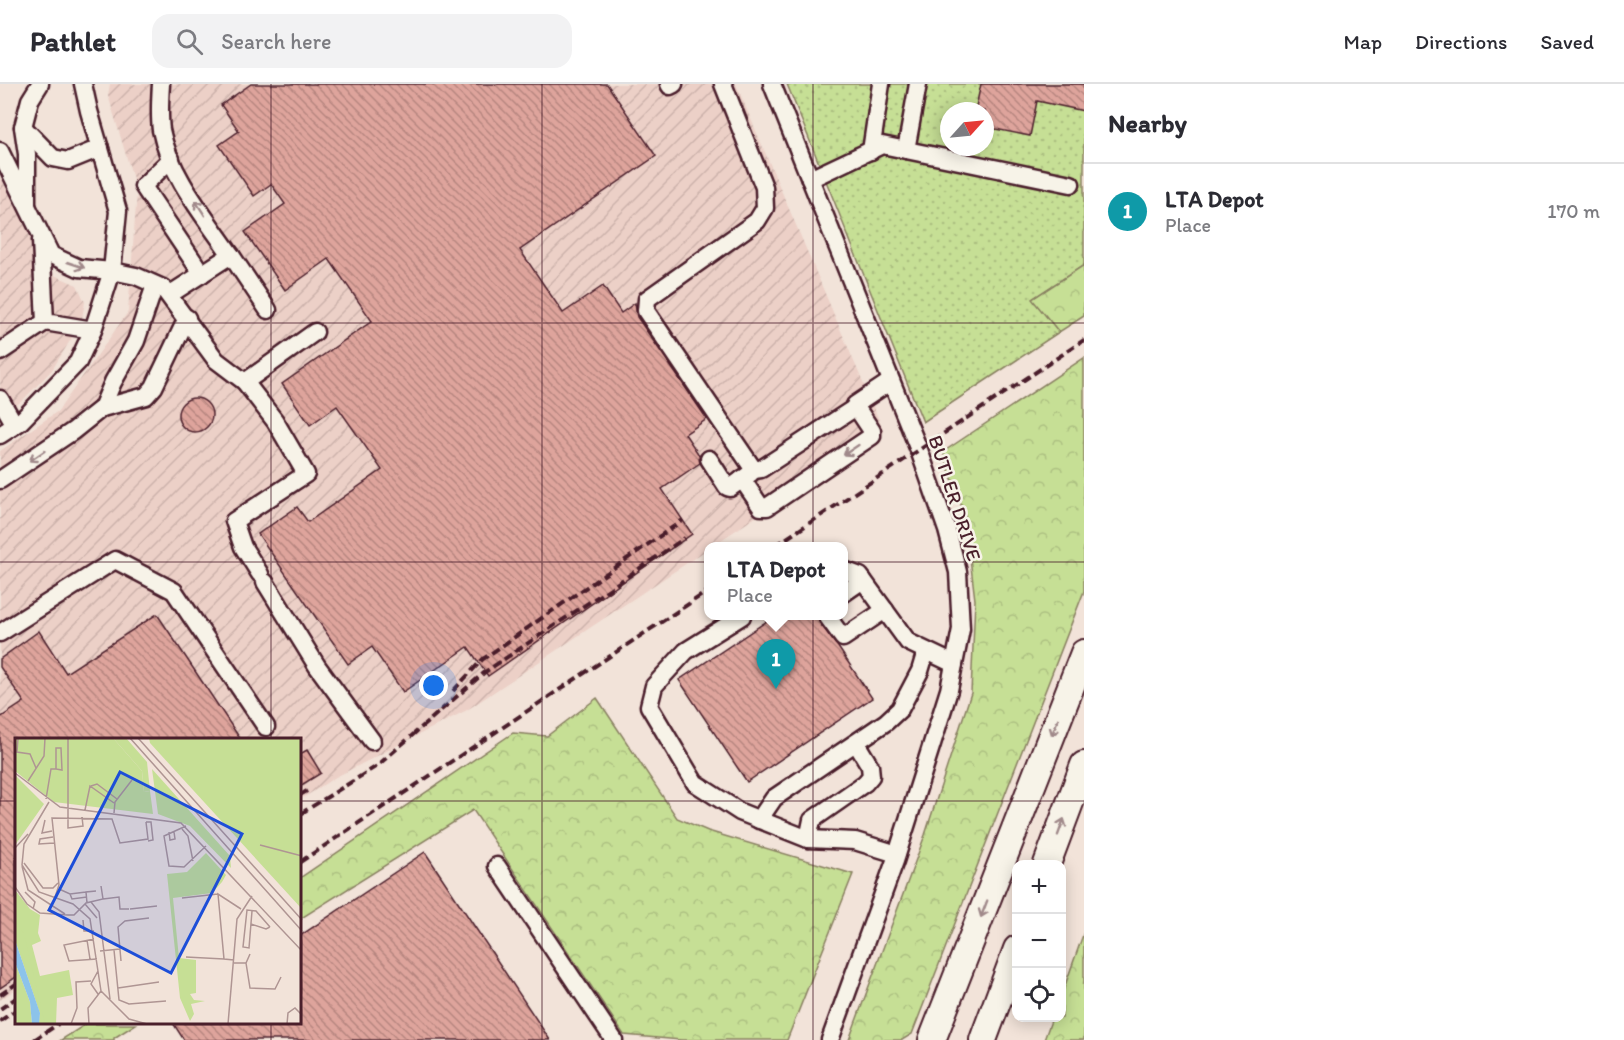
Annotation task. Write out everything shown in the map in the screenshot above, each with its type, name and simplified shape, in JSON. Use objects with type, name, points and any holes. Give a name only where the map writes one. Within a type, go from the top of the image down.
[{"type":"highway","points":[[932,1040],[1084,653]]},
{"type":"highway","points":[[1048,860],[1084,765]]},
{"type":"highway","points":[[983,1040],[1012,962]]},
{"type":"street","points":[[27,209],[27,154],[23,127],[30,100],[40,84]]},
{"type":"street","points":[[0,435],[15,425],[78,362],[93,330],[112,271],[118,211],[84,84]]},
{"type":"street","points":[[161,84],[159,105],[161,131],[171,159],[184,185],[268,310]]},
{"type":"street","points":[[669,84],[670,86],[674,84]]},
{"type":"street","points":[[723,84],[764,187],[765,208],[757,221],[647,299],[646,310],[748,475],[761,507],[767,507],[872,436],[872,431],[857,407]]},
{"type":"street","name":"BUTLER DRIVE","points":[[772,84],[893,386],[944,520],[958,572],[961,629],[949,690],[897,854],[830,1040]]},
{"type":"street","points":[[871,151],[881,84]]},
{"type":"street","points":[[906,150],[918,84]]},
{"type":"street","points":[[23,127],[53,158],[68,160],[100,148]]},
{"type":"street","points":[[810,179],[882,145],[1071,184]]},
{"type":"street","points":[[0,151],[51,255],[79,268],[136,276],[163,288],[216,360],[245,382],[275,421],[306,474],[234,521],[243,546],[317,666],[372,741]]},
{"type":"street","points":[[171,159],[143,186],[202,274]]},
{"type":"street","points":[[41,235],[45,322]]},
{"type":"street","points":[[169,295],[231,255]]},
{"type":"street","points":[[102,408],[113,382],[136,341],[155,285]]},
{"type":"street","points":[[0,480],[74,431],[102,408],[146,396],[158,378],[187,318]]},
{"type":"street","points":[[0,352],[45,322],[93,330]]},
{"type":"street","points":[[245,382],[315,332]]},
{"type":"street","points":[[709,459],[727,487],[730,488],[893,386]]},
{"type":"street","points":[[0,399],[15,425]]},
{"type":"street","points":[[0,633],[115,560],[174,591],[266,727]]},
{"type":"street","points":[[848,572],[860,576],[908,642],[954,664]]},
{"type":"street","points":[[848,589],[863,580]]},
{"type":"street","points":[[830,620],[843,638],[885,610]]},
{"type":"street","points":[[734,620],[686,651],[654,686],[649,706],[695,783],[740,812],[808,839],[855,841],[897,854]]},
{"type":"street","points":[[759,820],[774,798],[886,722],[900,709],[920,671],[926,651]]},
{"type":"street","points":[[808,839],[812,820],[865,783],[871,776],[870,766],[856,743]]},
{"type":"street","points":[[497,866],[614,1040]]},
{"type":"shaded area","points":[[110,84],[736,84],[884,432],[718,542],[704,542],[704,552],[467,710],[334,778],[302,799],[302,738],[15,738],[15,990],[0,1000],[0,451],[58,411],[128,312],[137,192],[108,95]]},
{"type":"shaded area","points":[[0,176],[52,274],[77,285],[85,302],[81,323],[52,370],[23,400],[0,418]]},
{"type":"green space","points":[[787,84],[1084,84],[1084,265],[1033,299],[1059,332],[923,422]]},
{"type":"green space","points":[[1084,265],[1084,316],[1059,332],[1032,299]]},
{"type":"green space","points":[[1084,358],[1084,591],[912,1034],[902,1040],[849,1040],[925,835],[971,693],[975,600],[965,516],[943,452]]},
{"type":"green space","points":[[597,698],[677,818],[708,831],[853,874],[787,1040],[681,1040],[624,1035],[473,810],[302,918],[302,877],[513,733],[547,736]]},
{"type":"green space","points":[[1084,932],[1084,1040],[1044,1040],[1051,1022],[1066,1022],[1066,983]]},
{"type":"green space","points":[[84,1025],[134,1025],[114,1040],[61,1040]]},
{"type":"building","points":[[251,84],[607,84],[656,156],[520,250],[563,313],[603,286],[621,313],[635,303],[637,317],[707,419],[685,434],[699,455],[700,463],[662,489],[692,534],[488,676],[468,647],[403,692],[372,647],[348,664],[258,534],[297,507],[308,522],[382,470],[337,406],[310,425],[282,384],[372,321],[329,259],[285,290],[245,232],[285,204],[271,184],[254,196],[219,145],[239,131],[221,105]]},
{"type":"building","points":[[981,84],[1084,84],[1084,111],[1037,101],[1030,136],[994,129],[994,102],[977,102]]},
{"type":"building","points":[[195,398],[207,403],[212,415],[207,427],[195,432],[183,427],[178,415],[183,403]]},
{"type":"building","points":[[157,614],[240,738],[15,738],[15,978],[0,988],[0,718],[24,702],[0,667],[0,659],[39,631],[66,673]]},
{"type":"building","points":[[769,620],[818,620],[872,698],[747,782],[679,680]]},
{"type":"building","points":[[307,750],[321,773],[302,785],[302,753]]},
{"type":"building","points":[[425,852],[550,1040],[184,1040],[174,1025],[302,1025],[302,935]]},
{"type":"railway","points":[[781,542],[1084,340]]},
{"type":"railway","points":[[453,691],[483,659],[683,520]]},
{"type":"railway","points":[[302,813],[377,766],[485,672],[685,538]]},
{"type":"railway","points":[[302,861],[704,594]]},
{"type":"railway","points":[[302,794],[307,791]]},
{"type":"railway","points":[[0,995],[15,985]]},
{"type":"railway","points":[[0,1009],[15,999]]},
{"type":"railway","points":[[0,1021],[15,1011]]},
{"type":"railway","points":[[34,1040],[56,1025]]},
{"type":"place","name":"LTA Depot","points":[[776,689]]}]
